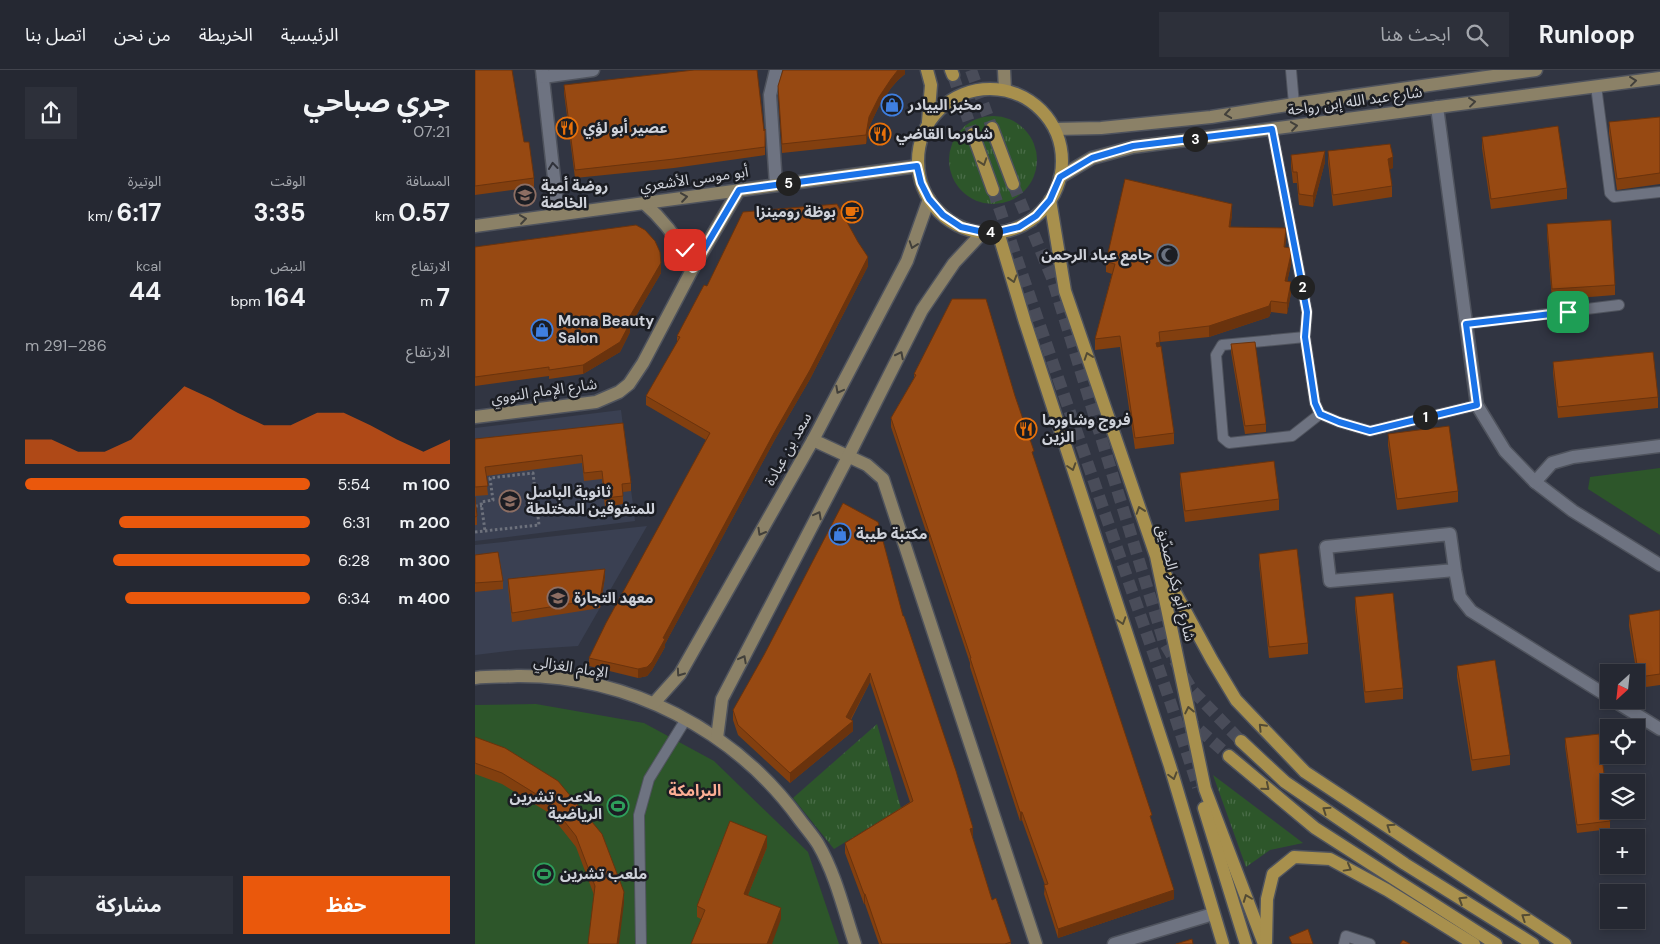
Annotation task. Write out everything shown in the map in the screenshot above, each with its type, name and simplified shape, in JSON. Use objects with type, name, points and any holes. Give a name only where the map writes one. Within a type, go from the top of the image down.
[{"type":"main road","points":[[927,70],[931,85],[928,123]]},
{"type":"main road","points":[[1004,70],[1005,90]]},
{"type":"main road","name":"شارع عبد الله إبن رواحة","points":[[1055,129],[1101,128],[1211,117],[1536,70]]},
{"type":"main road","name":"شارع عبد الله إبن رواحة","points":[[1060,177],[1092,158],[1133,146],[1660,78]]},
{"type":"main road","points":[[1005,90],[1024,97],[1042,111],[1055,129],[1060,144],[1062,160],[1060,177],[1050,200],[1036,216],[1019,227],[998,232],[983,232],[961,227],[943,215],[929,199],[921,183],[917,166],[919,143],[928,123],[939,109],[953,98],[968,92],[1005,90]]},
{"type":"main road","points":[[993,128],[1013,184]]},
{"type":"main road","points":[[973,134],[993,190]]},
{"type":"main road","name":"أبو موسى الأشعري","points":[[475,226],[917,166]]},
{"type":"main road","name":"شارع الإمام النووي","points":[[475,417],[596,402],[619,392],[637,374],[693,268],[739,190]]},
{"type":"main road","name":"سعد بن عبادة","points":[[654,703],[680,674],[813,440],[907,261],[929,199]]},
{"type":"main road","name":"شارع أبو بكر الصدّيق","points":[[1050,200],[1065,291],[1156,556],[1205,789],[1265,944]]},
{"type":"main road","points":[[645,203],[665,222],[693,268]]},
{"type":"main road","points":[[717,738],[722,699],[849,457],[922,310],[954,263],[983,232]]},
{"type":"main road","points":[[998,232],[1025,322],[1170,766],[1223,944]]},
{"type":"main road","points":[[813,440],[867,465],[883,479],[1036,944]]},
{"type":"main road","points":[[1156,556],[1212,660],[1236,700],[1305,772],[1565,944]]},
{"type":"main road","name":"الإمام الغزالي","points":[[475,678],[540,676],[599,685],[654,703],[686,719],[717,738],[745,760],[785,799],[818,844],[834,879],[855,944]]},
{"type":"main road","points":[[1241,741],[1285,782],[1405,864],[1533,944]]},
{"type":"main road","points":[[1229,756],[1315,828],[1496,944]]},
{"type":"main road","points":[[1198,787],[1247,944]]},
{"type":"main road","points":[[1265,944],[1267,899],[1273,874],[1294,857],[1330,858],[1387,890],[1474,944]]},
{"type":"street","points":[[558,214],[542,74],[593,70]]},
{"type":"street","points":[[776,70],[770,95],[776,185]]},
{"type":"street","points":[[1437,107],[1477,405],[1505,451],[1535,482],[1573,511],[1660,565]]},
{"type":"street","points":[[1535,482],[1552,463],[1573,457],[1660,446]]},
{"type":"street","points":[[1455,570],[1329,581],[1326,547],[1450,534],[1460,597],[1471,611],[1600,691]]},
{"type":"street","points":[[1628,709],[1660,729]]},
{"type":"street","points":[[1114,944],[1213,914]]},
{"type":"lane","points":[[1291,70],[1294,104]]},
{"type":"lane","points":[[1595,86],[1610,193],[1614,197],[1660,192]]},
{"type":"lane","points":[[1272,129],[1307,312],[1305,337],[1315,403],[1320,414],[1370,431],[1477,405]]},
{"type":"lane","points":[[1466,324],[1619,306]]},
{"type":"lane","points":[[1305,337],[1222,345],[1216,355],[1223,438],[1229,443],[1292,436],[1320,414]]},
{"type":"lane","points":[[641,944],[639,815],[649,779],[686,719]]},
{"type":"lane","points":[[1344,944],[1346,936],[1370,944]]},
{"type":"path","points":[[475,532],[485,531],[539,525],[533,474],[490,478],[493,500],[481,502],[485,531]]},
{"type":"path","points":[[485,495],[486,501]]},
{"type":"path","points":[[475,506],[482,506]]},
{"type":"shaded area","points":[[621,410],[635,521],[475,541],[475,428]]},
{"type":"shaded area","name":"معهد التجارة","points":[[647,526],[578,646],[475,655],[475,545]]},
{"type":"green space","points":[[984,116],[1002,116],[1018,123],[1030,135],[1037,151],[1037,169],[1030,185],[1018,197],[1002,204],[984,204],[968,197],[956,185],[949,169],[949,151],[956,135],[968,123]]},
{"type":"green space","points":[[1660,468],[1660,535],[1588,489],[1590,477]]},
{"type":"green space","name":"ملاعب تشرين الرياضية","points":[[536,704],[644,723],[714,761],[808,852],[839,944],[475,944],[475,705]]},
{"type":"green space","points":[[877,724],[901,808],[834,849],[793,798]]},
{"type":"green space","points":[[1213,775],[1303,843],[1270,850],[1246,867]]},
{"type":"building","points":[[475,70],[512,70],[524,142],[529,142],[534,178],[475,186]]},
{"type":"building","points":[[694,70],[757,70],[764,131],[765,129],[765,147],[575,170],[564,85]]},
{"type":"building","points":[[783,70],[898,70],[879,97],[869,117],[866,135],[782,144],[778,86]]},
{"type":"building","points":[[1660,117],[1660,173],[1617,179],[1609,122]]},
{"type":"building","points":[[1558,126],[1567,188],[1491,199],[1482,137]]},
{"type":"building","points":[[1390,144],[1393,157],[1388,159],[1392,186],[1333,195],[1328,151]]},
{"type":"building","points":[[1325,151],[1313,196],[1299,194],[1297,172],[1293,172],[1291,155]]},
{"type":"building","points":[[1125,179],[1232,204],[1229,227],[1286,228],[1284,247],[1290,248],[1291,254],[1285,281],[1291,282],[1287,303],[1271,301],[1269,306],[1209,326],[1159,332],[1160,342],[1156,343],[1157,347],[1161,346],[1174,433],[1135,438],[1120,336],[1095,339],[1115,264],[1106,262]]},
{"type":"building","points":[[837,204],[868,257],[810,370],[663,638],[665,639],[652,662],[647,667],[638,669],[589,658],[606,623],[710,433],[646,396],[680,337],[677,336],[704,285],[707,286],[743,212]]},
{"type":"building","points":[[1611,220],[1615,285],[1552,289],[1547,224]]},
{"type":"building","points":[[636,225],[645,230],[655,241],[660,252],[661,263],[627,321],[630,323],[620,342],[583,365],[549,370],[549,367],[475,377],[475,247]]},
{"type":"building","points":[[952,299],[986,299],[1015,396],[1034,451],[1032,452],[1152,815],[1150,816],[1174,890],[1058,929],[1044,885],[1048,884],[1022,812],[1020,812],[891,418],[916,375],[914,374]]},
{"type":"building","points":[[1255,342],[1266,424],[1245,426],[1231,344]]},
{"type":"building","points":[[1653,352],[1658,397],[1558,407],[1553,362]]},
{"type":"building","points":[[623,423],[631,483],[622,484],[623,496],[605,498],[602,471],[584,473],[582,455],[485,467],[488,486],[475,487],[475,439]]},
{"type":"building","points":[[1449,426],[1458,491],[1397,499],[1388,434]]},
{"type":"building","points":[[1274,461],[1279,499],[1185,511],[1180,473]]},
{"type":"building","points":[[475,497],[477,516],[475,517]]},
{"type":"building","points":[[843,503],[878,522],[903,616],[956,771],[973,828],[970,829],[992,900],[996,898],[1011,942],[1005,944],[882,944],[845,843],[913,801],[870,673],[846,717],[853,721],[790,773],[738,725],[733,710],[764,655]]},
{"type":"building","points":[[1297,549],[1308,643],[1269,647],[1259,554]]},
{"type":"building","points":[[498,552],[503,581],[475,583],[475,555]]},
{"type":"building","points":[[605,569],[600,599],[512,613],[508,579]]},
{"type":"building","points":[[1393,593],[1403,688],[1365,692],[1355,597]]},
{"type":"building","points":[[1660,610],[1660,674],[1645,676],[1645,664],[1637,664],[1629,615]]},
{"type":"building","points":[[1495,660],[1510,755],[1472,760],[1457,666]]},
{"type":"building","points":[[1599,734],[1600,764],[1603,764],[1604,774],[1600,774],[1600,819],[1610,819],[1610,821],[1577,825],[1565,738]]},
{"type":"building","points":[[475,737],[505,748],[558,781],[602,834],[624,892],[617,944],[588,944],[595,886],[576,836],[549,802],[502,773],[475,763]]},
{"type":"building","points":[[730,821],[767,836],[744,894],[781,908],[767,944],[691,944],[705,910],[697,906]]},
{"type":"building","points":[[1308,929],[1313,944],[1292,944],[1289,937]]},
{"type":"building","points":[[1192,939],[1193,944],[1176,944]]},
{"type":"building","points":[[1403,940],[1410,944],[1400,944]]},
{"type":"tunnel","points":[[971,70],[992,128]]},
{"type":"tunnel","points":[[953,75],[973,134]]},
{"type":"tunnel","points":[[1013,184],[1052,278],[1164,642],[1192,690],[1241,741]]},
{"type":"tunnel","points":[[993,190],[1198,787]]},
{"type":"tunnel","points":[[1186,718],[1229,756]]},
{"type":"place","name":"مخبز الييادر","points":[[892,105]]},
{"type":"place","name":"عصير أبو لؤي","points":[[567,128]]},
{"type":"place","name":"شاورما القاضي","points":[[880,134]]},
{"type":"place","name":"روضة أمية الخاصة","points":[[525,195]]},
{"type":"place","name":"بوظة رومينزا","points":[[852,212]]},
{"type":"place","name":"جامع عباد الرحمن","points":[[1168,255]]},
{"type":"place","name":"Mona Beauty Salon","points":[[542,330]]},
{"type":"place","name":"فروج وشاورما الزين","points":[[1026,429]]},
{"type":"place","name":"ثانوية الباسل للمتفوقين المختلطة","points":[[510,501]]},
{"type":"place","name":"مكتبة طيبة","points":[[840,534]]},
{"type":"place","name":"معهد التجارة","points":[[558,598]]},
{"type":"place","name":"ملاعب تشرين الرياضية","points":[[618,806]]},
{"type":"place","name":"ملعب تشرين","points":[[544,874]]},
{"type":"district","name":"البرامكة","points":[[695,790]]},
{"type":"route","points":[[685,250],[693,268],[739,190],[917,166],[921,183],[929,199],[943,215],[961,227],[983,232],[998,232],[1019,227],[1036,216],[1050,200],[1060,177],[1092,158],[1133,146],[1272,129],[1307,312],[1305,337],[1315,403],[1320,414],[1370,431],[1477,405],[1466,324],[1568,312]]}]
